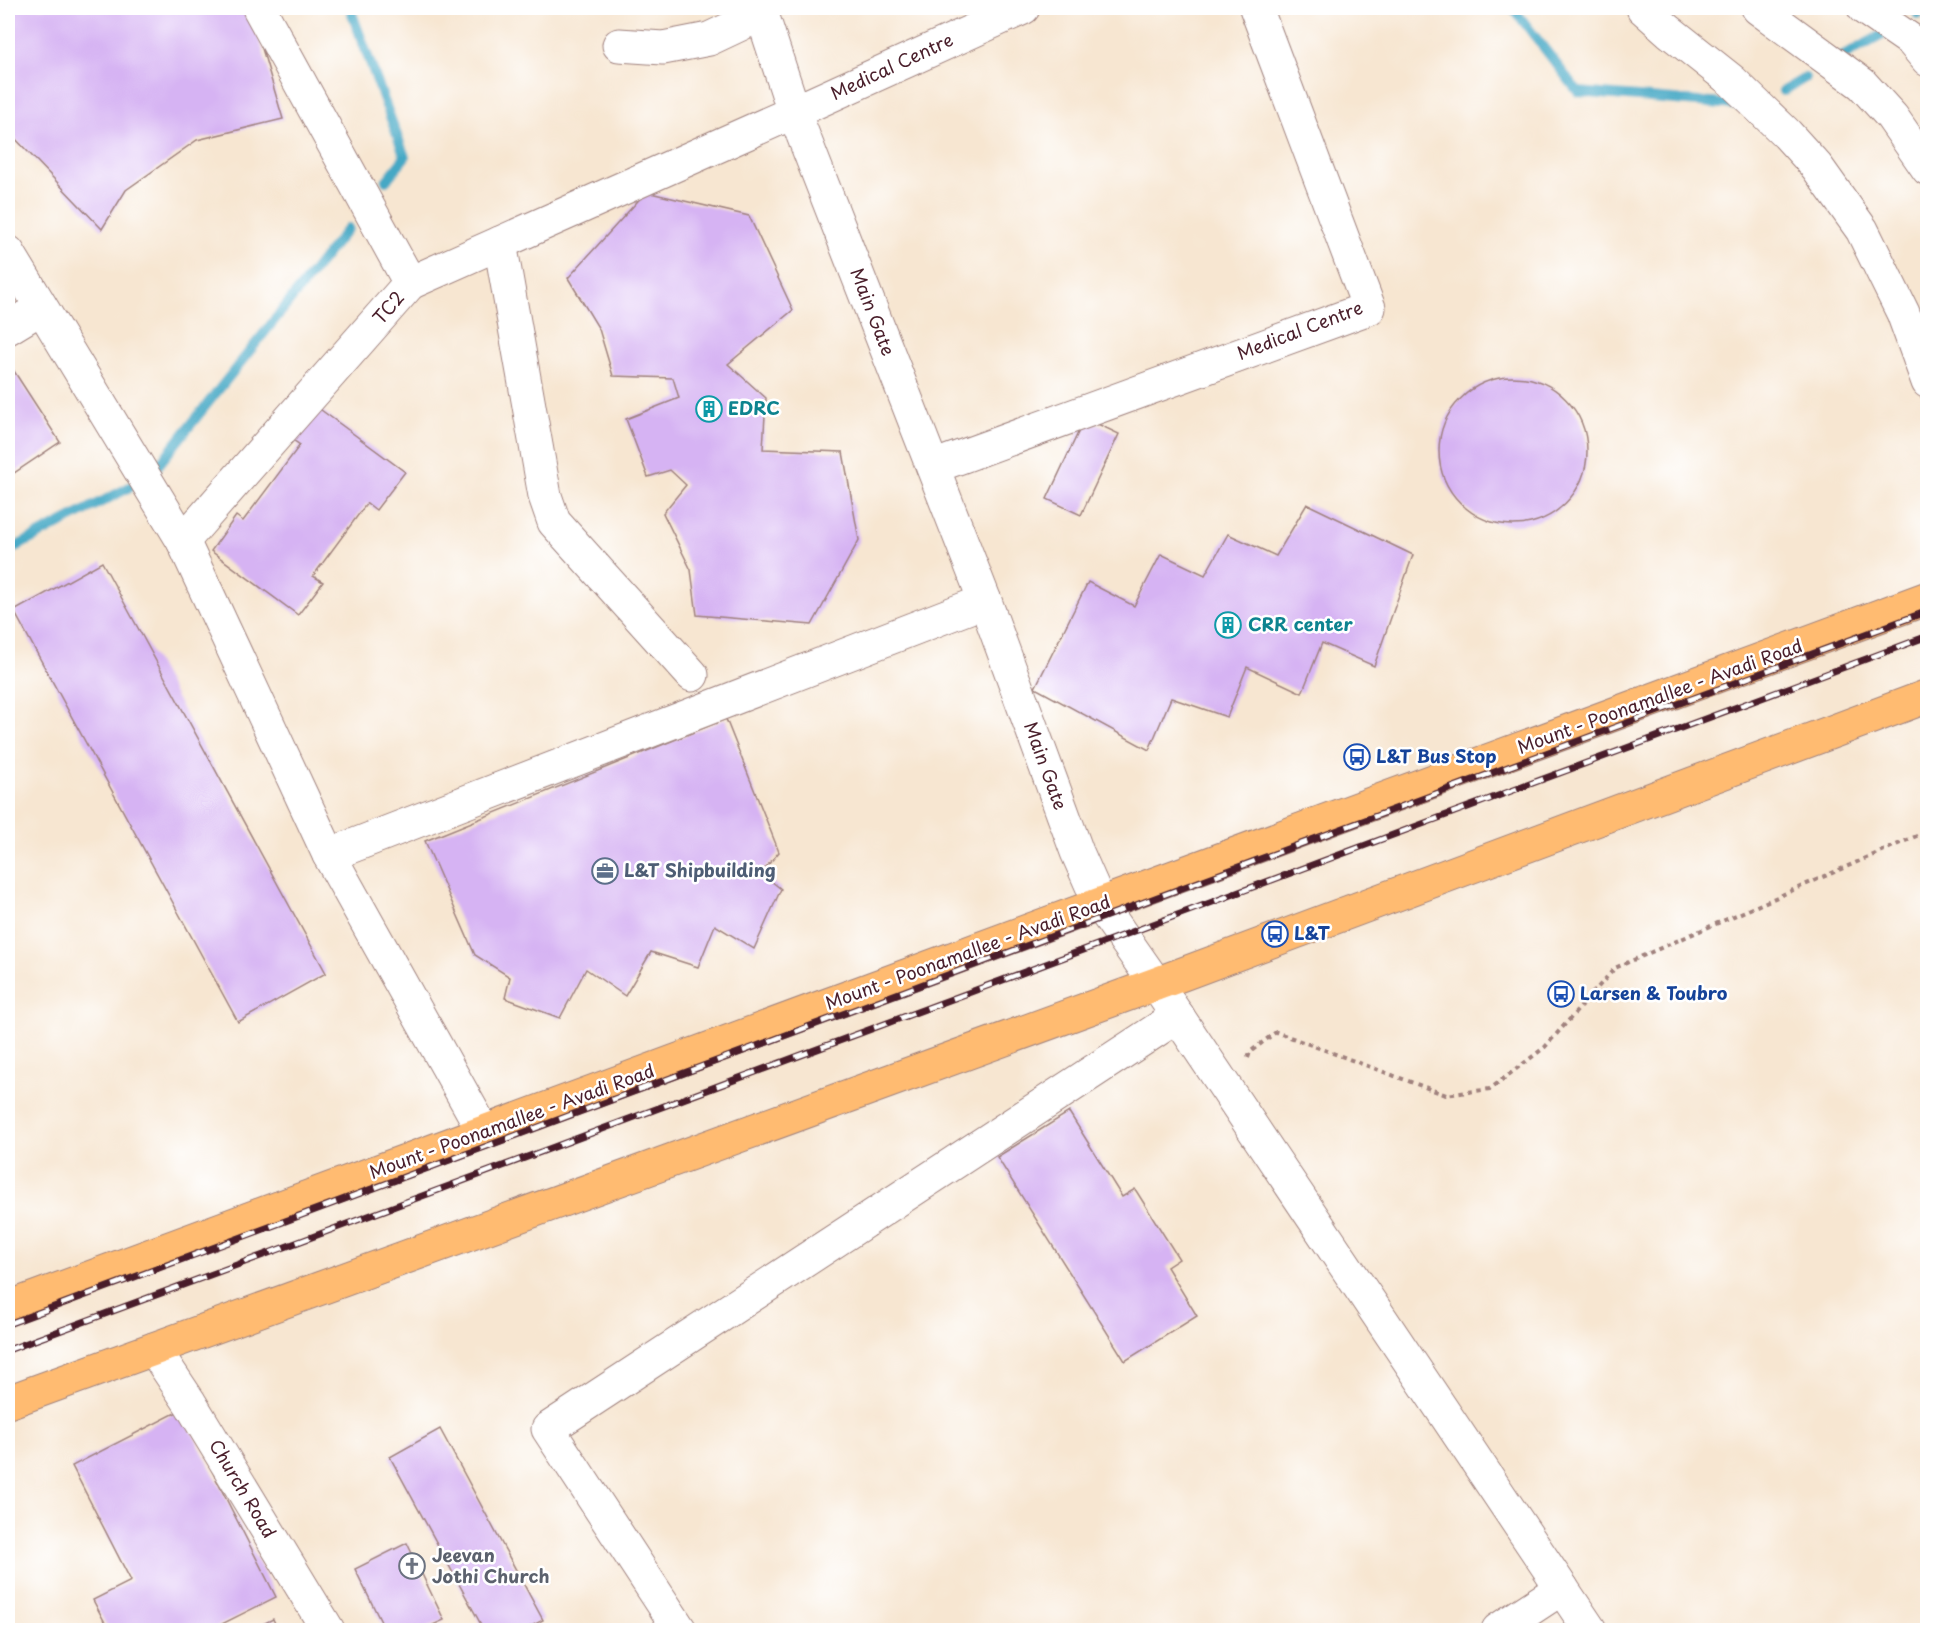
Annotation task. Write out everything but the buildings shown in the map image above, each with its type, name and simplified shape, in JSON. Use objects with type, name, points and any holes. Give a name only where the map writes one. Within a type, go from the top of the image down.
[{"type":"main road","name":"Mount - Poonamallee - Avadi Road","points":[[8,1308],[1928,598]]},
{"type":"main road","points":[[8,1402],[1156,984],[1928,696]]},
{"type":"lane","name":"TC2","points":[[183,542],[410,284],[259,8]]},
{"type":"lane","name":"Medical Centre","points":[[794,112],[1023,8]]},
{"type":"lane","name":"Medical Centre","points":[[933,467],[1369,308],[1256,8]]},
{"type":"lane","points":[[1643,8],[1732,81],[1787,134],[1817,167],[1862,230],[1903,313],[1928,382]]},
{"type":"lane","points":[[1758,8],[1862,84],[1892,117],[1928,170]]},
{"type":"lane","points":[[1864,8],[1912,41],[1928,60]]},
{"type":"lane","points":[[619,45],[663,48],[709,39],[761,11]]},
{"type":"lane","name":"Main Gate","points":[[761,11],[794,112],[985,601],[1077,852],[1100,904],[1178,1016],[1590,1630]]},
{"type":"lane","points":[[410,284],[794,112]]},
{"type":"lane","points":[[500,243],[545,496],[554,522],[692,675]]},
{"type":"lane","points":[[8,252],[183,542],[329,855],[484,1132]]},
{"type":"lane","points":[[8,328],[41,308]]},
{"type":"lane","points":[[329,855],[985,601]]},
{"type":"lane","points":[[680,1630],[548,1429],[1178,1016]]},
{"type":"lane","name":"Church Road","points":[[154,1349],[190,1403],[328,1630]]},
{"type":"lane","points":[[1498,1630],[1562,1588]]},
{"type":"path","points":[[1232,1098],[1250,1052],[1276,1032],[1446,1095],[1490,1089],[1545,1047],[1615,968],[1928,831]]},
{"type":"waterway","points":[[350,8],[405,157],[386,181]]},
{"type":"waterway","points":[[1513,8],[1578,92],[1747,106]]},
{"type":"waterway","points":[[1918,15],[1925,8]]},
{"type":"waterway","points":[[1840,58],[1882,35]]},
{"type":"waterway","points":[[1783,91],[1805,78]]},
{"type":"waterway","points":[[8,551],[149,477],[348,228]]},
{"type":"railway","points":[[8,1324],[1928,611]]},
{"type":"railway","points":[[8,1350],[1928,636]]},
{"type":"place","name":"EDRC","points":[[709,409]]},
{"type":"place","name":"CRR center","points":[[1228,625]]},
{"type":"place","name":"L&T Bus Stop","points":[[1357,757]]},
{"type":"place","name":"L&T Shipbuilding","points":[[605,871]]},
{"type":"place","name":"L&T","points":[[1275,934]]},
{"type":"place","name":"Larsen & Toubro","points":[[1561,994]]},
{"type":"place","name":"Jeevan Jothi Church","points":[[412,1566]]}]
